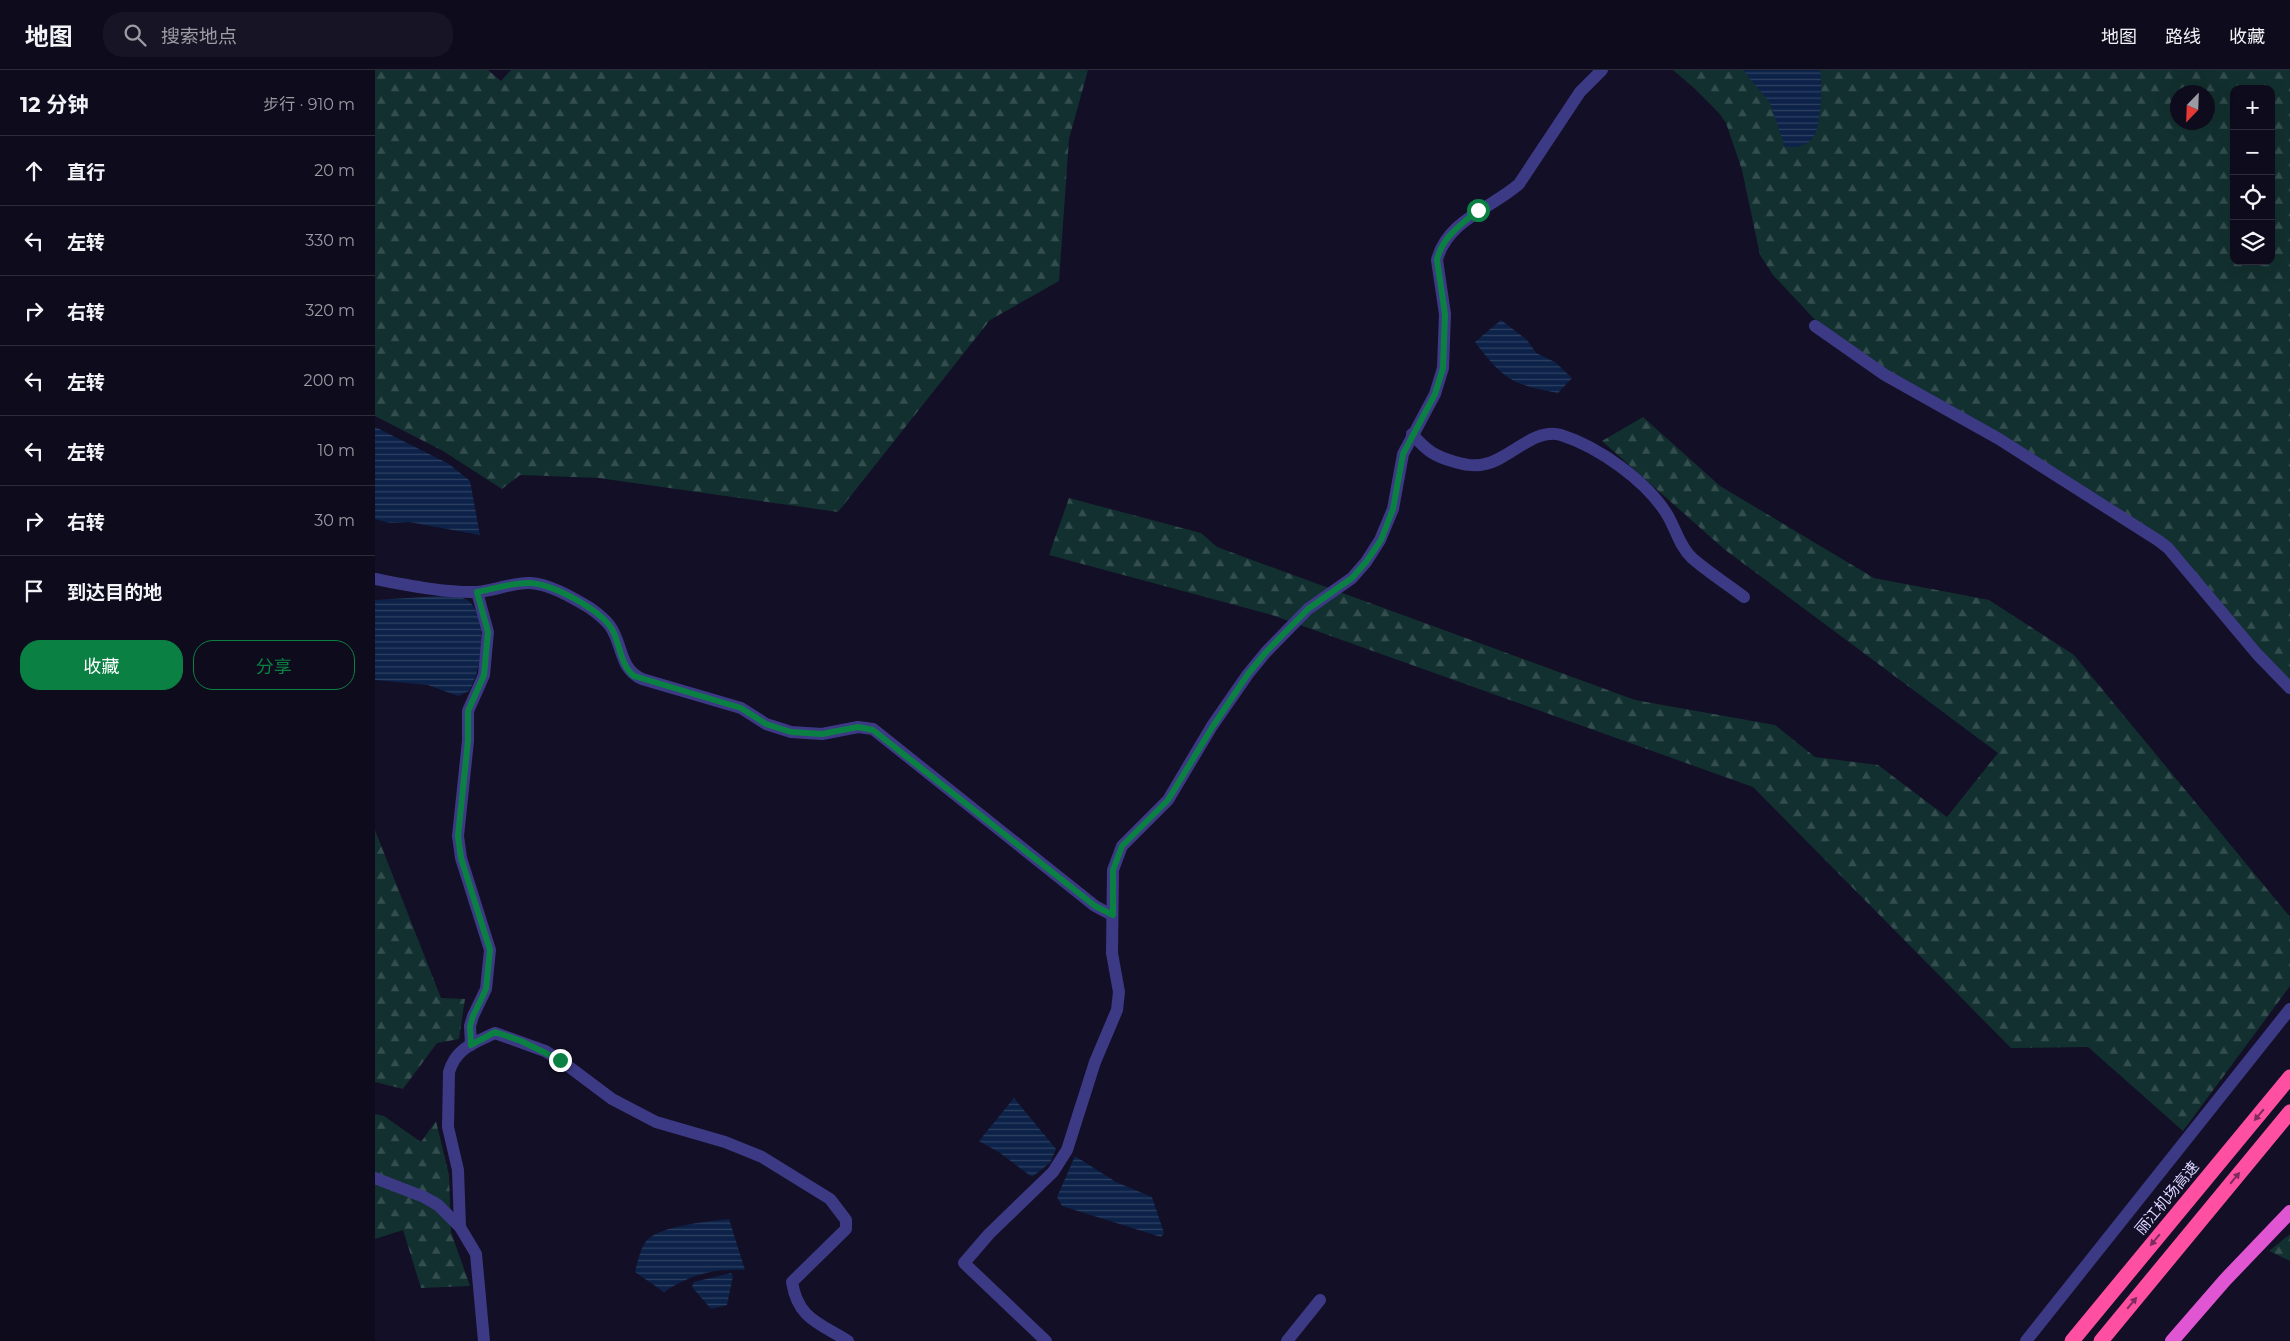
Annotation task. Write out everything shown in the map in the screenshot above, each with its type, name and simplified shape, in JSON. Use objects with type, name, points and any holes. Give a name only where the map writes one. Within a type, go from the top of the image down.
[{"type":"highway","name":"丽江机场高速","points":[[2071,1341],[2290,1077]]},
{"type":"highway","points":[[2101,1341],[2290,1112]]},
{"type":"highway","points":[[2172,1341],[2225,1280],[2290,1212]]},
{"type":"street","points":[[1046,1341],[964,1263],[989,1234],[1053,1172],[1067,1150],[1098,1054],[1117,1010],[1119,992],[1112,953],[1113,870],[1122,846],[1168,800],[1213,726],[1248,674],[1266,652],[1308,609],[1352,578],[1377,547],[1393,509],[1403,454],[1435,394],[1443,368],[1445,314],[1437,260],[1439,251],[1449,236],[1478,210],[1506,195],[1519,184],[1575,99],[1602,70]]},
{"type":"street","points":[[1815,326],[1885,375],[1999,438],[2159,541],[2168,548],[2257,654],[2290,688]]},
{"type":"street","points":[[1412,434],[1425,450],[1437,457],[1473,466],[1486,464],[1549,434],[1562,436],[1594,450],[1647,488],[1668,516],[1681,544],[1691,558],[1744,597]]},
{"type":"street","points":[[375,579],[415,587],[477,592],[530,583],[543,586],[576,600],[595,611],[610,626],[622,656],[634,676],[741,708],[774,727],[809,734],[858,727],[873,730],[1095,906],[1113,915]]},
{"type":"street","points":[[471,1045],[470,1026],[486,989],[490,950],[461,858],[458,836],[468,741],[468,711],[484,675],[488,632],[477,592]]},
{"type":"street","points":[[2026,1341],[2290,1009]]},
{"type":"street","points":[[460,1227],[458,1170],[448,1127],[449,1072],[459,1052],[495,1032],[537,1048],[560,1060],[612,1099],[657,1122],[725,1142],[761,1157],[830,1199],[846,1220],[845,1228],[792,1282],[795,1298],[801,1309],[813,1320],[847,1341]]},
{"type":"street","points":[[375,1178],[424,1197],[438,1205],[460,1227],[476,1254],[484,1341]]},
{"type":"street","points":[[1287,1341],[1320,1300]]},
{"type":"green space","points":[[375,70],[488,70],[501,81],[511,70],[1088,70],[1069,139],[1059,281],[990,320],[838,512],[599,478],[520,475],[502,489],[443,451],[375,416]]},
{"type":"green space","points":[[1673,70],[2290,70],[2290,681],[2260,651],[2172,545],[1888,371],[1818,323],[1773,275],[1760,255],[1742,170],[1726,123],[1719,113]]},
{"type":"green space","points":[[1643,417],[1720,486],[1874,578],[1989,600],[2074,655],[2290,917],[2290,986],[2183,1131],[2088,1047],[2011,1048],[1753,787],[1272,615],[1049,555],[1069,498],[1201,533],[1217,547],[1635,700],[1775,725],[1815,757],[1878,765],[1947,817],[1998,753],[1724,549],[1602,441]]},
{"type":"green space","points":[[375,830],[441,998],[465,999],[459,1039],[437,1043],[403,1089],[375,1082]]},
{"type":"green space","points":[[375,1114],[384,1116],[421,1142],[436,1121],[449,1175],[451,1232],[470,1286],[421,1288],[403,1230],[375,1239]]},
{"type":"green space","points":[[2290,1234],[2290,1261],[2269,1251]]},
{"type":"water","points":[[1743,70],[1820,70],[1819,118],[1813,138],[1802,145],[1785,147],[1770,103]]},
{"type":"water","points":[[1501,320],[1527,340],[1536,353],[1555,362],[1572,378],[1558,393],[1529,387],[1510,378],[1494,365],[1475,342]]},
{"type":"water","points":[[375,427],[449,464],[470,481],[480,535],[409,522],[390,523],[375,519]]},
{"type":"water","points":[[457,595],[471,603],[480,623],[480,659],[474,682],[469,691],[458,696],[428,685],[375,680],[375,600]]},
{"type":"water","points":[[1014,1098],[1056,1149],[1050,1163],[1032,1177],[1000,1153],[979,1141]]},
{"type":"water","points":[[1075,1156],[1116,1182],[1152,1197],[1164,1233],[1161,1237],[1062,1206],[1057,1197]]},
{"type":"water","points":[[729,1219],[745,1270],[723,1270],[702,1274],[683,1281],[664,1292],[635,1272],[643,1247],[647,1240],[654,1235],[686,1225]]},
{"type":"water","points":[[731,1273],[733,1276],[727,1305],[711,1309],[692,1287],[694,1282]]},
{"type":"route","points":[[560,1060],[545,1051],[495,1032],[471,1045],[470,1026],[486,989],[490,968],[490,950],[461,858],[458,836],[468,741],[468,711],[484,675],[488,632],[477,592],[530,583],[543,586],[576,600],[595,611],[610,626],[622,656],[634,676],[642,680],[741,708],[774,727],[791,732],[822,734],[866,727],[879,733],[1095,906],[1113,915],[1114,862],[1122,846],[1168,800],[1213,726],[1248,674],[1266,652],[1308,609],[1352,578],[1381,540],[1393,509],[1396,483],[1403,454],[1435,394],[1443,368],[1445,314],[1437,260],[1439,251],[1449,236],[1478,210]]}]
